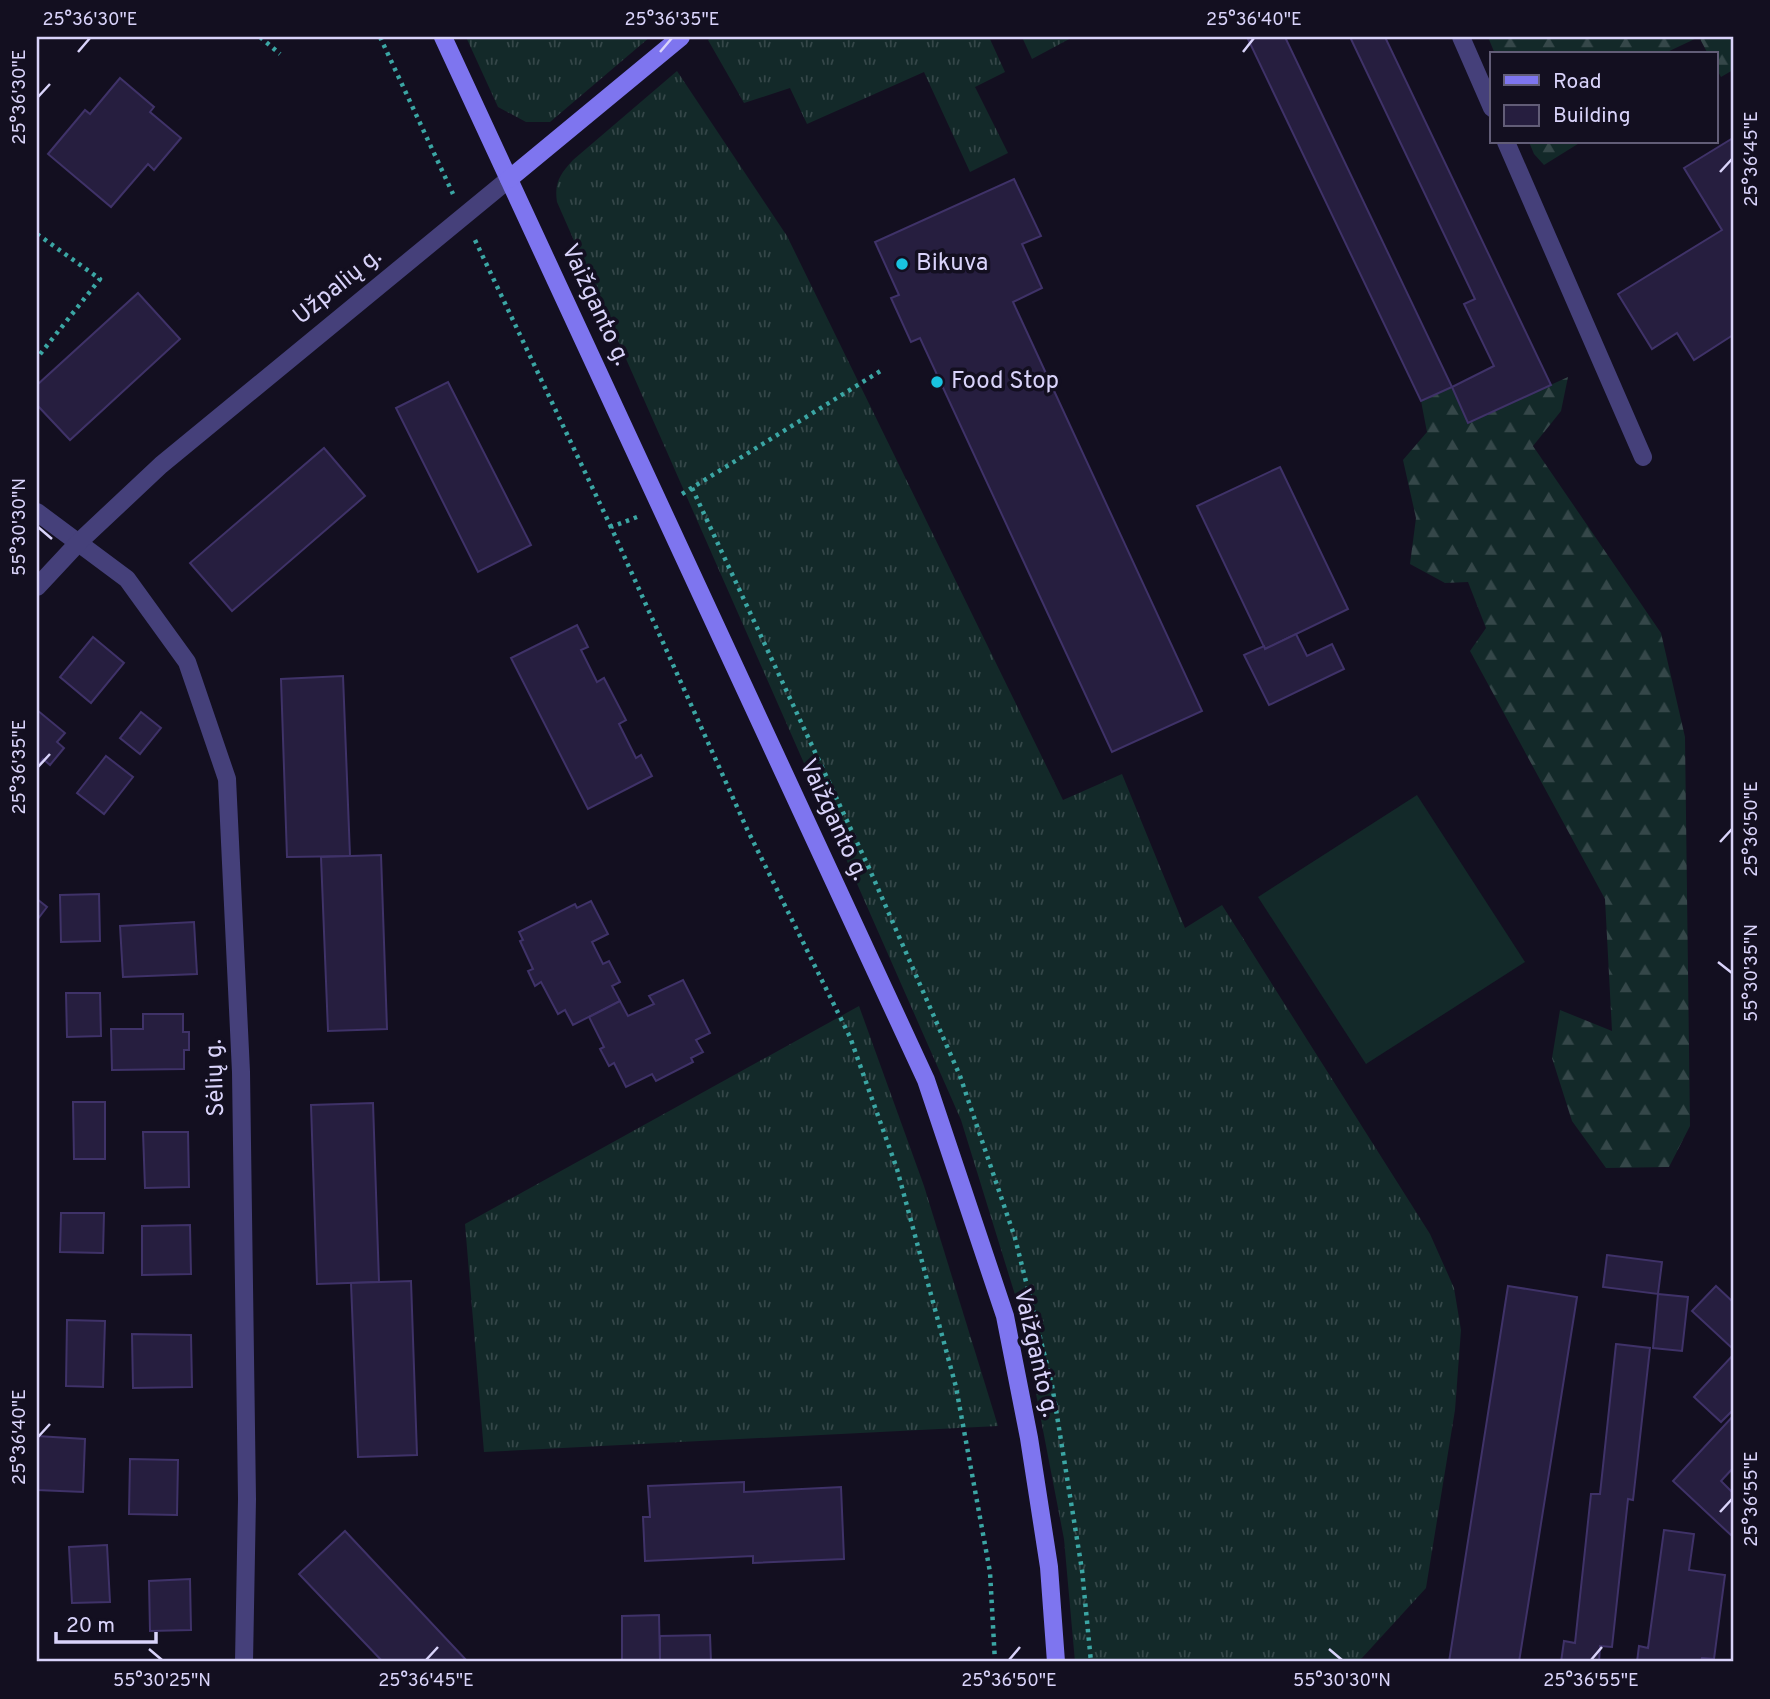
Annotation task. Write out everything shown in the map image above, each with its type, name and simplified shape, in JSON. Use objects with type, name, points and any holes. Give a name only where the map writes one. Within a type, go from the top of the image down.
[{"type":"main road","name":"Vaižganto g.","points":[[443,37],[926,1080],[1004,1315],[1029,1438],[1049,1567],[1056,1662]]},
{"type":"main road","name":"Užpalių g.","points":[[509,179],[681,37]]},
{"type":"street","points":[[1461,37],[1490,103]]},
{"type":"street","points":[[1507,144],[1643,457]]},
{"type":"street","name":"Užpalių g.","points":[[37,587],[79,542],[161,465],[509,179]]},
{"type":"street","name":"Sėlių g.","points":[[37,512],[127,579],[187,662],[227,779],[241,1072],[247,1499],[244,1662]]},
{"type":"path","points":[[260,37],[280,54]]},
{"type":"path","points":[[380,37],[611,527],[747,829],[850,1037],[897,1169],[956,1387],[990,1572],[995,1662]]},
{"type":"path","points":[[37,234],[100,279],[37,358]]},
{"type":"path","points":[[611,527],[661,507],[882,370]]},
{"type":"green space","points":[[466,37],[650,37],[550,122],[526,122],[498,107]]},
{"type":"green space","points":[[712,37],[989,37],[1005,72],[975,87],[1008,153],[970,172],[924,72],[807,124],[790,88],[744,103],[708,40]]},
{"type":"green space","points":[[1022,37],[1073,37],[1032,59]]},
{"type":"green space","points":[[1488,37],[1699,37],[1667,52],[1494,52]]},
{"type":"green space","points":[[1699,37],[1733,37],[1733,70],[1721,77],[1718,72],[1718,52],[1707,52]]},
{"type":"green space","points":[[677,71],[787,236],[1063,800],[1122,774],[1185,928],[1222,905],[1430,1234],[1454,1288],[1461,1330],[1455,1410],[1426,1588],[1362,1658],[1353,1662],[1075,1662],[1064,1539],[1020,1311],[961,1120],[557,202],[556,189],[559,179],[573,160]]},
{"type":"green space","points":[[1530,144],[1578,144],[1544,165],[1534,154]]},
{"type":"green space","points":[[1568,377],[1561,411],[1533,446],[1661,633],[1685,737],[1690,1126],[1669,1167],[1606,1168],[1572,1121],[1552,1058],[1560,1010],[1612,1031],[1605,899],[1470,651],[1486,628],[1468,582],[1445,583],[1410,564],[1416,518],[1403,460],[1427,432],[1421,401],[1452,387],[1469,422]]},
{"type":"green space","points":[[1417,795],[1525,962],[1366,1064],[1258,897]]},
{"type":"green space","points":[[859,1006],[924,1186],[998,1426],[484,1452],[465,1224]]},
{"type":"building","points":[[1247,37],[1285,37],[1452,387],[1421,401]]},
{"type":"building","points":[[1350,37],[1385,37],[1551,385],[1468,423],[1452,387],[1494,366],[1464,304],[1475,299]]},
{"type":"building","points":[[120,78],[154,107],[150,112],[181,138],[154,170],[148,164],[111,207],[48,154],[85,110],[90,114]]},
{"type":"building","points":[[1733,138],[1733,335],[1694,360],[1677,333],[1652,349],[1618,294],[1722,230],[1684,168]]},
{"type":"building","points":[[1014,179],[1041,236],[1022,244],[1042,288],[1013,302],[1202,711],[1112,752],[920,338],[911,342],[891,298],[899,295],[875,242]]},
{"type":"building","points":[[138,293],[180,339],[70,440],[37,405],[37,385]]},
{"type":"building","points":[[448,382],[531,545],[478,572],[396,408]]},
{"type":"building","points":[[324,448],[365,496],[232,611],[190,563]]},
{"type":"building","points":[[1280,467],[1348,609],[1265,649],[1197,506]]},
{"type":"building","points":[[577,625],[588,647],[581,650],[597,682],[604,678],[626,720],[619,724],[636,758],[641,755],[652,776],[588,809],[511,658]]},
{"type":"building","points":[[1296,634],[1307,656],[1332,644],[1344,669],[1269,705],[1244,655],[1264,646],[1265,649]]},
{"type":"building","points":[[93,637],[124,663],[91,703],[60,677]]},
{"type":"building","points":[[343,676],[350,856],[287,857],[281,679]]},
{"type":"building","points":[[37,710],[65,733],[57,742],[64,748],[50,765],[43,759],[37,767]]},
{"type":"building","points":[[141,712],[161,728],[140,754],[120,738]]},
{"type":"building","points":[[106,756],[133,777],[104,814],[77,793]]},
{"type":"building","points":[[381,855],[387,1029],[328,1031],[321,857]]},
{"type":"building","points":[[99,894],[100,941],[61,942],[60,895]]},
{"type":"building","points":[[37,899],[47,907],[37,920]]},
{"type":"building","points":[[591,901],[608,934],[592,942],[603,964],[609,961],[620,982],[612,986],[620,1001],[573,1025],[565,1010],[558,1014],[541,982],[535,986],[528,971],[533,969],[520,941],[523,940],[519,932],[575,904],[577,908]]},
{"type":"building","points":[[194,922],[197,974],[123,977],[120,926]]},
{"type":"building","points":[[683,980],[710,1033],[696,1040],[703,1052],[691,1058],[693,1062],[656,1081],[652,1074],[626,1087],[614,1063],[609,1066],[600,1049],[604,1047],[589,1017],[620,1001],[628,1016],[654,1004],[649,996]]},
{"type":"building","points":[[66,993],[100,993],[101,1036],[67,1037]]},
{"type":"building","points":[[143,1014],[183,1014],[183,1032],[189,1032],[189,1050],[184,1050],[184,1069],[112,1070],[111,1029],[143,1029]]},
{"type":"building","points":[[73,1102],[105,1102],[105,1159],[74,1159]]},
{"type":"building","points":[[373,1103],[379,1282],[317,1284],[311,1105]]},
{"type":"building","points":[[143,1132],[188,1132],[189,1187],[145,1188]]},
{"type":"building","points":[[61,1213],[104,1213],[103,1253],[60,1252]]},
{"type":"building","points":[[190,1225],[191,1274],[142,1275],[142,1226]]},
{"type":"building","points":[[1607,1255],[1662,1262],[1658,1294],[1603,1287]]},
{"type":"building","points":[[411,1281],[417,1455],[358,1457],[351,1283]]},
{"type":"building","points":[[1508,1286],[1577,1297],[1519,1662],[1449,1662]]},
{"type":"building","points":[[1716,1286],[1733,1302],[1733,1349],[1692,1311]]},
{"type":"building","points":[[1658,1294],[1688,1297],[1682,1351],[1653,1348]]},
{"type":"building","points":[[67,1320],[105,1321],[103,1387],[66,1386]]},
{"type":"building","points":[[132,1334],[191,1335],[192,1387],[133,1388]]},
{"type":"building","points":[[1616,1344],[1650,1348],[1633,1500],[1628,1499],[1612,1647],[1600,1646],[1599,1662],[1561,1662],[1564,1641],[1575,1643],[1591,1494],[1600,1494]]},
{"type":"building","points":[[1733,1355],[1733,1410],[1721,1422],[1694,1397]]},
{"type":"building","points":[[1733,1416],[1733,1468],[1721,1481],[1733,1493],[1733,1537],[1673,1481]]},
{"type":"building","points":[[37,1436],[85,1439],[83,1492],[37,1490]]},
{"type":"building","points":[[130,1459],[178,1460],[177,1515],[129,1514]]},
{"type":"building","points":[[744,1482],[744,1492],[841,1487],[844,1559],[753,1563],[753,1556],[645,1561],[643,1517],[650,1517],[648,1486]]},
{"type":"building","points":[[1664,1530],[1694,1534],[1689,1570],[1725,1575],[1714,1659],[1702,1658],[1701,1662],[1637,1662],[1639,1646],[1648,1648]]},
{"type":"building","points":[[345,1531],[468,1662],[383,1662],[299,1574]]},
{"type":"building","points":[[107,1545],[110,1602],[72,1603],[69,1547]]},
{"type":"building","points":[[190,1579],[191,1630],[150,1631],[149,1581]]},
{"type":"building","points":[[659,1615],[660,1662],[622,1662],[622,1616]]},
{"type":"building","points":[[710,1635],[711,1662],[660,1662],[660,1636]]},
{"type":"place","name":"Bikuva","points":[[902,264]]},
{"type":"place","name":"Food Stop","points":[[937,382]]}]
